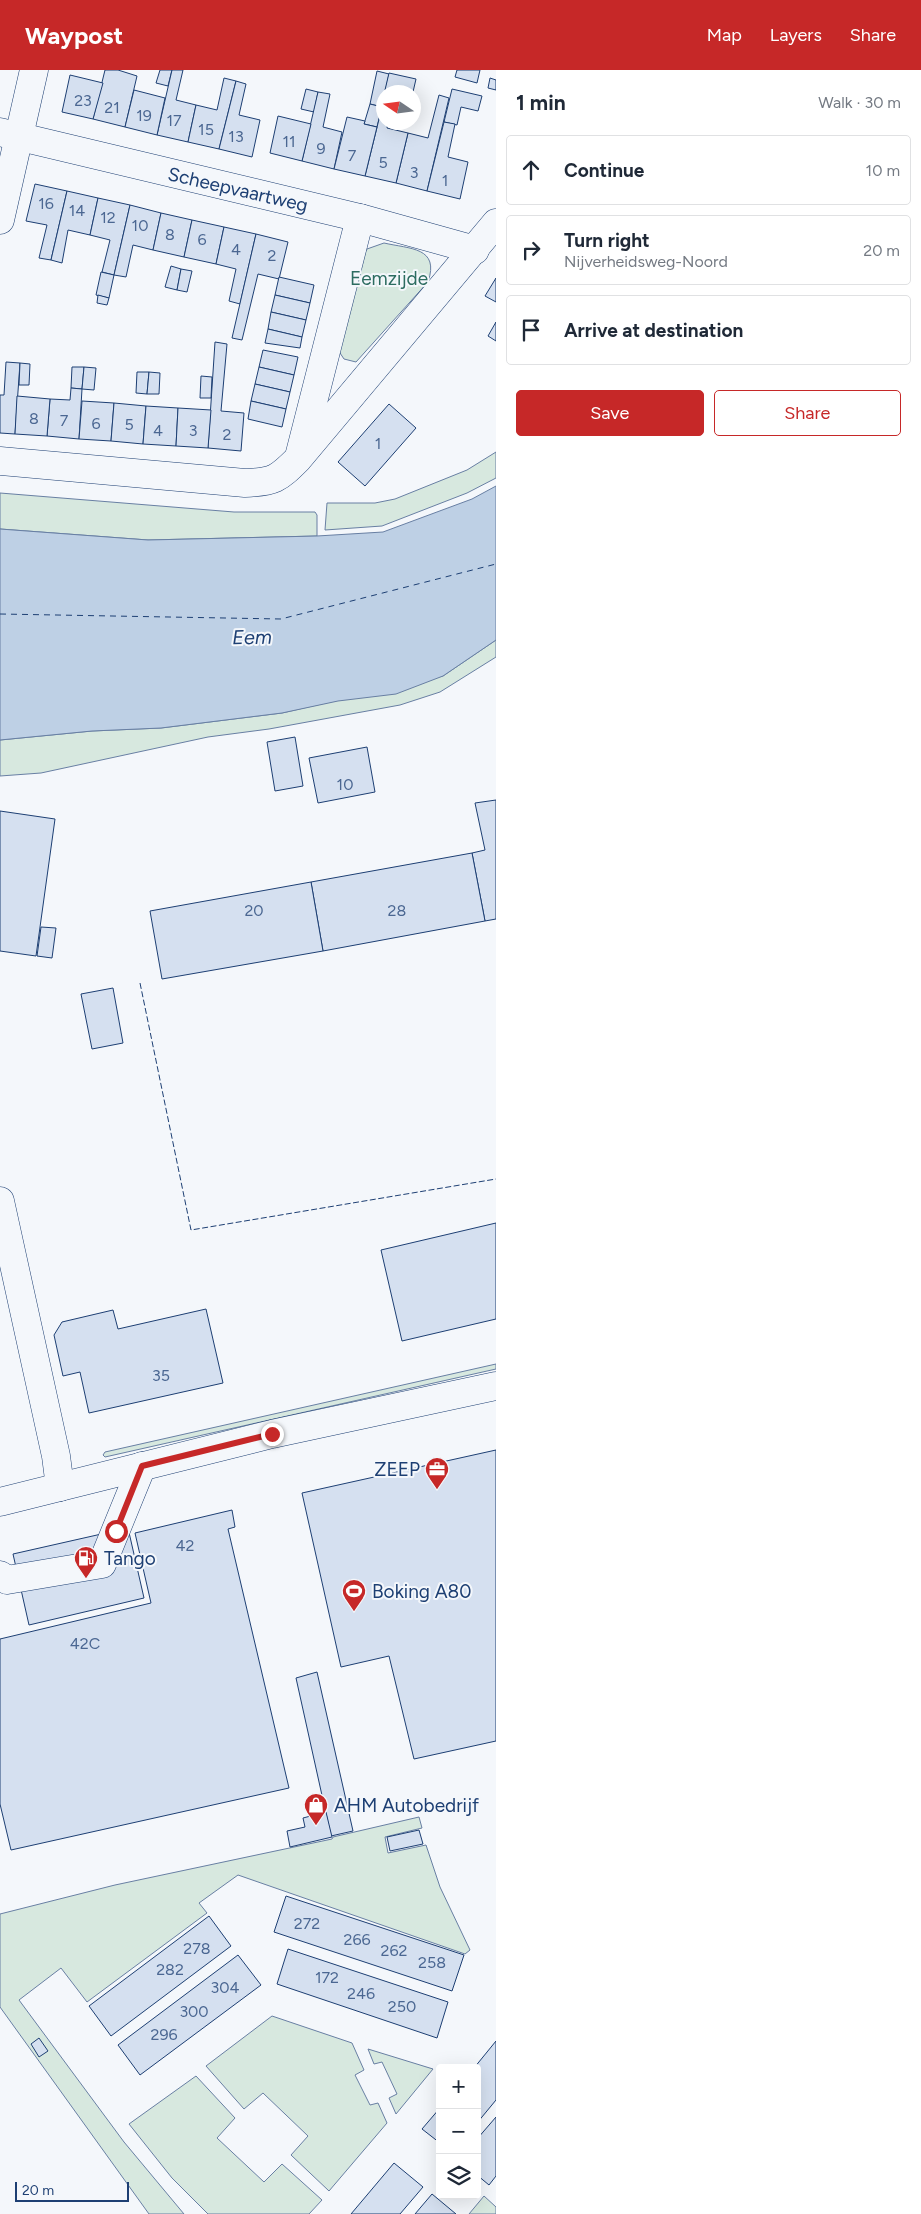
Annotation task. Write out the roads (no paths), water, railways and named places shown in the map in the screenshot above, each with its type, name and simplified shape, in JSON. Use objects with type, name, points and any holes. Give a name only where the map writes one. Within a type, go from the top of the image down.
[{"type":"street","points":[[0,220],[10,134],[34,70]]},
{"type":"street","name":"Scheepvaartweg","points":[[10,134],[360,218],[475,250]]},
{"type":"street","points":[[298,459],[360,218]]},
{"type":"street","points":[[0,461],[245,484],[268,482],[282,474],[298,459],[496,223]]},
{"type":"street","points":[[0,1201],[54,1447],[60,1486]]},
{"type":"street","points":[[0,1502],[272,1434],[496,1386]]},
{"type":"street","points":[[0,1575],[7,1580],[102,1564],[142,1466]]},
{"type":"water","name":"Eem","points":[[496,486],[496,640],[443,676],[396,694],[338,701],[282,713],[161,728],[92,731],[0,740],[0,529],[148,540],[317,536],[383,532],[472,499]]},
{"type":"place","name":"ZEEP","points":[[437,1490]]},
{"type":"place","name":"Tango","points":[[86,1579]]},
{"type":"place","name":"Boking A80","points":[[354,1612]]},
{"type":"place","name":"AHM Autobedrijf","points":[[316,1826]]},
{"type":"park label","name":"Eemzijde","points":[[389,278]]}]
